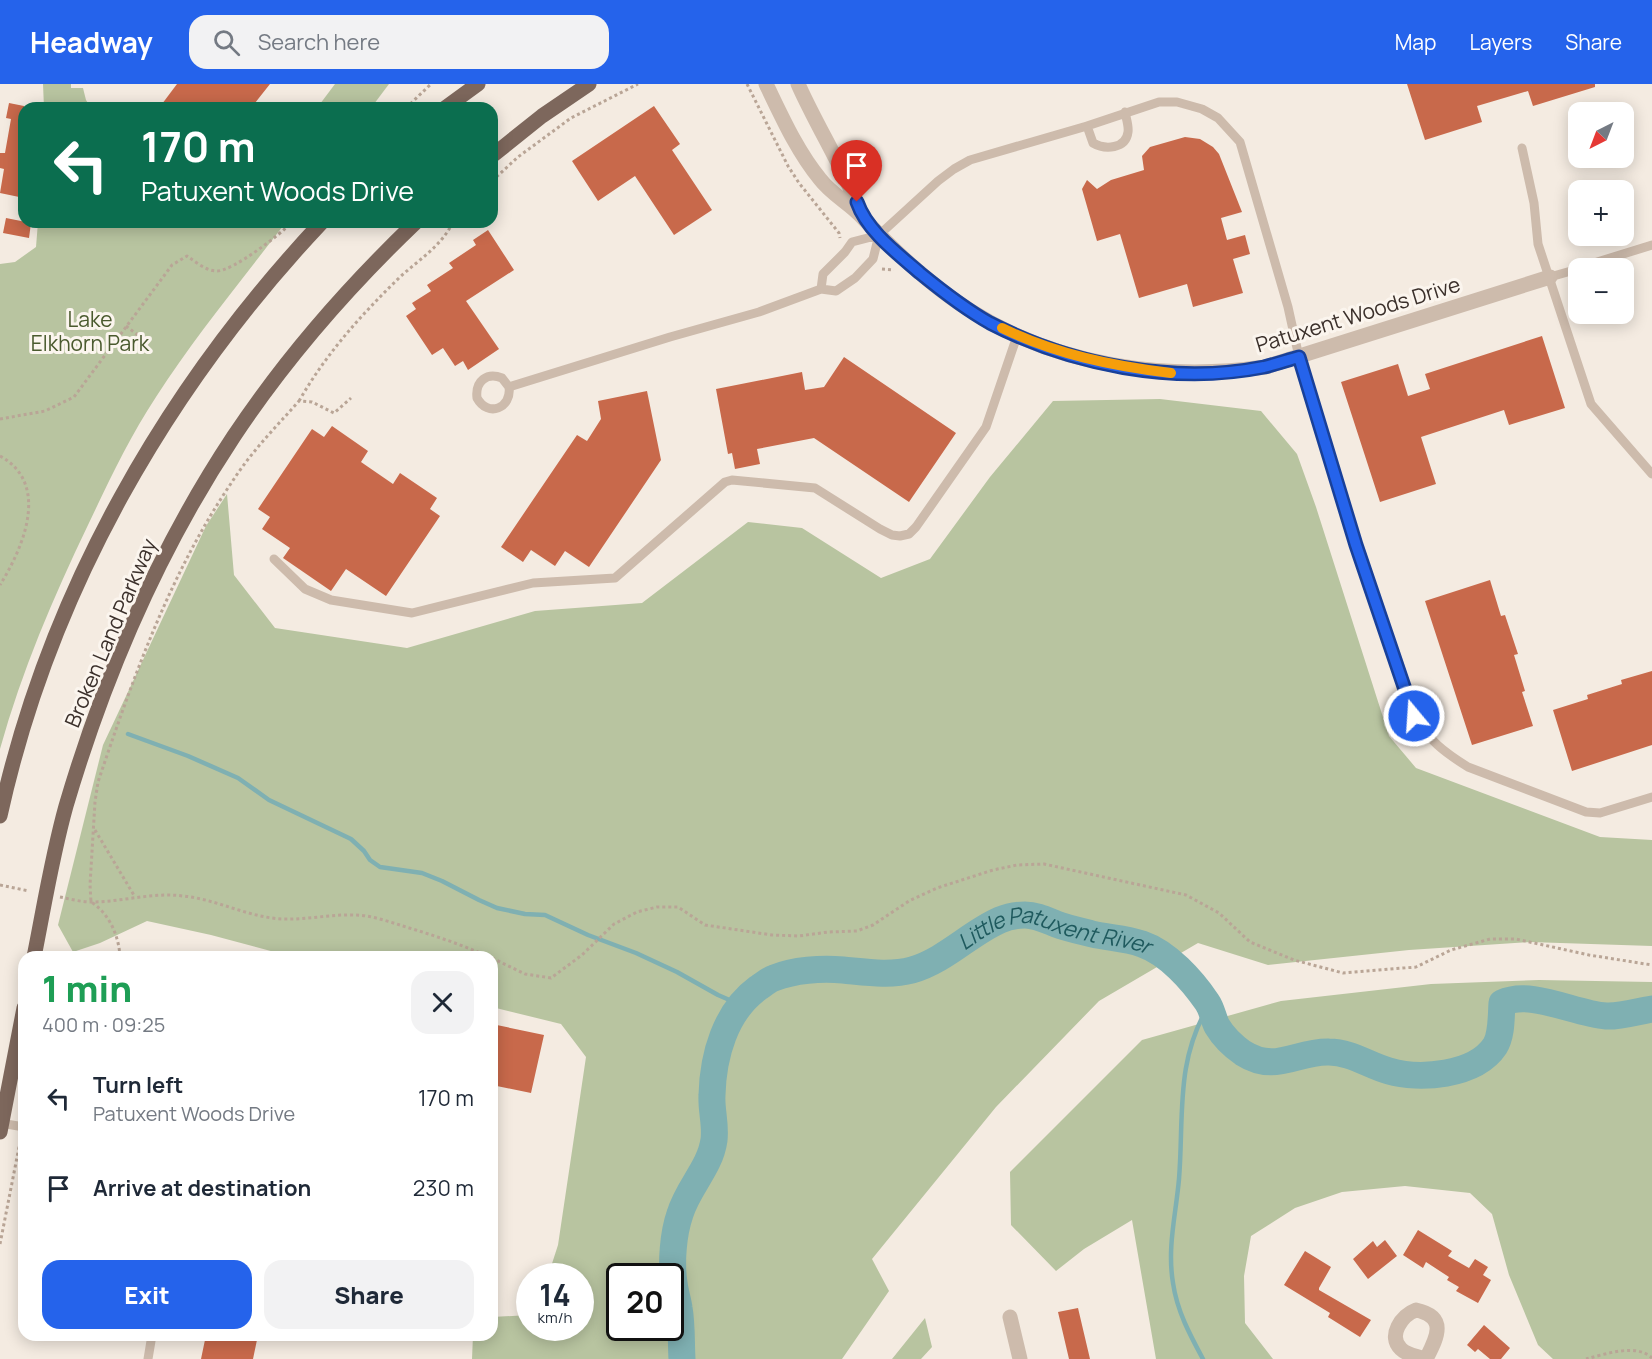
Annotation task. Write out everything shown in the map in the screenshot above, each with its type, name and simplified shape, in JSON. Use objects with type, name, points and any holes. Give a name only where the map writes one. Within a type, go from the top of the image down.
[{"type":"main road","points":[[445,102],[460,84]]},
{"type":"main road","points":[[453,102],[478,84]]},
{"type":"main road","points":[[498,151],[542,116],[589,84]]},
{"type":"main road","points":[[0,816],[21,732],[40,675],[78,583],[122,495],[182,395],[214,350],[250,303],[317,228]]},
{"type":"main road","name":"Broken Land Parkway","points":[[35,951],[54,854],[80,760],[124,644],[176,534],[234,436],[265,392],[340,302],[410,228]]},
{"type":"main road","points":[[1,1126],[18,1039]]},
{"type":"street","name":"Patuxent Woods Drive","points":[[766,84],[803,156],[821,181],[862,216],[904,259],[940,290],[989,322],[1017,336],[1076,357],[1173,373],[1265,367],[1550,277]]},
{"type":"street","name":"Patuxent Woods Drive","points":[[798,84],[852,189],[862,216]]},
{"type":"street","points":[[1010,1317],[1020,1359]]},
{"type":"lane","points":[[821,289],[823,274],[852,242],[879,235],[938,182],[970,160],[1159,102],[1188,104],[1218,118],[1240,142],[1284,295],[1299,357],[1356,545],[1414,716],[1424,733],[1450,756],[1468,767],[1586,812],[1600,813],[1652,797]]},
{"type":"lane","points":[[1086,126],[1093,143],[1105,148],[1122,144],[1128,134],[1125,112]]},
{"type":"lane","points":[[1522,148],[1534,203],[1536,235],[1591,404],[1652,474]]},
{"type":"lane","points":[[509,387],[759,312],[821,289],[836,291],[855,278],[873,259],[879,235]]},
{"type":"lane","points":[[1610,258],[1652,245]]},
{"type":"lane","points":[[1550,277],[1568,271]]},
{"type":"lane","points":[[274,559],[305,589],[331,600],[412,613],[533,583],[615,578],[725,482],[732,480],[815,488],[880,530],[892,535],[909,534],[986,427],[1017,336]]},
{"type":"lane","points":[[1,1126],[18,1127]]},
{"type":"lane","points":[[148,1359],[152,1341]]},
{"type":"path","points":[[412,102],[431,84]]},
{"type":"path","points":[[498,175],[518,157],[571,118],[638,84]]},
{"type":"path","points":[[0,419],[45,411],[74,397],[172,265],[188,256],[206,268],[217,271],[231,268],[287,228]]},
{"type":"path","points":[[91,902],[90,885],[98,782],[145,650],[197,539],[231,482],[251,454],[299,401],[327,356],[374,303],[439,243],[449,228]]},
{"type":"path","points":[[836,229],[840,238]]},
{"type":"path","points":[[126,326],[143,339]]},
{"type":"path","points":[[299,401],[312,402],[334,413],[351,398]]},
{"type":"path","points":[[0,456],[14,467],[22,478],[29,504],[24,538],[0,585]]},
{"type":"path","points":[[94,828],[135,897]]},
{"type":"path","points":[[498,962],[525,974],[551,978],[582,955],[614,924],[638,912],[657,907],[678,907],[705,925],[761,934],[799,936],[857,931],[873,925],[909,901],[937,888],[993,870],[1017,865],[1044,864],[1186,895],[1219,913],[1250,942],[1294,960],[1343,973],[1416,967],[1451,950],[1490,939],[1516,939],[1589,955],[1652,965]]},
{"type":"path","points":[[0,885],[29,891]]},
{"type":"path","points":[[60,897],[91,902],[135,897],[182,896],[218,902],[266,918],[286,920],[330,915],[356,915],[435,936],[472,951]]},
{"type":"path","points":[[91,902],[100,908],[108,921],[120,944],[120,951]]},
{"type":"path","points":[[0,1244],[18,1149]]},
{"type":"path","points":[[1586,1359],[1637,1350],[1652,1358]]},
{"type":"green space","points":[[43,84],[71,84],[71,88],[83,88],[87,102],[44,102]]},
{"type":"green space","points":[[335,84],[389,84],[376,102],[322,102]]},
{"type":"green space","name":"Lake Elkhorn Park","points":[[38,228],[281,228],[187,352],[146,412],[128,444],[51,607],[28,663],[0,749],[0,264],[15,262],[36,247]]},
{"type":"green space","points":[[1160,399],[1261,411],[1297,454],[1389,736],[1416,768],[1600,837],[1652,840],[1652,946],[1530,942],[1409,950],[1268,965],[1198,943],[1099,1001],[996,1107],[872,1259],[889,1291],[842,1359],[472,1359],[473,1341],[498,1341],[498,1317],[516,1316],[516,1341],[594,1341],[594,1263],[552,1263],[558,1245],[586,1057],[561,1024],[498,1008],[498,951],[271,951],[147,921],[100,943],[72,951],[58,925],[103,745],[206,526],[227,494],[234,575],[275,628],[407,648],[535,611],[642,603],[748,522],[802,528],[881,578],[930,559],[990,477],[1053,401]]},
{"type":"green space","points":[[1539,980],[1652,982],[1652,1359],[1553,1359],[1538,1345],[1509,1275],[1492,1214],[1470,1193],[1405,1186],[1342,1192],[1295,1208],[1251,1236],[1244,1276],[1245,1323],[1273,1359],[1156,1359],[1132,1220],[1084,1249],[1056,1271],[1011,1225],[1010,1172],[1142,1040],[1281,1001],[1431,984]]},
{"type":"green space","points":[[925,1318],[932,1347],[921,1359],[892,1359]]},
{"type":"building","points":[[177,84],[270,84],[256,102],[164,102]]},
{"type":"building","points":[[1407,84],[1595,84],[1595,87],[1533,106],[1528,91],[1477,106],[1482,122],[1425,140]]},
{"type":"building","points":[[9,103],[18,105],[18,197],[0,193],[4,169],[0,168],[0,153],[5,153],[11,119],[6,118]]},
{"type":"building","points":[[654,106],[680,144],[672,150],[712,210],[674,235],[635,176],[598,201],[572,161]]},
{"type":"building","points":[[1185,137],[1200,139],[1219,154],[1242,212],[1221,218],[1227,240],[1245,235],[1250,254],[1233,259],[1243,293],[1193,307],[1187,284],[1139,298],[1120,234],[1097,241],[1082,189],[1087,180],[1097,189],[1111,180],[1144,170],[1142,156],[1150,147]]},
{"type":"building","points":[[6,218],[18,220],[18,228],[30,228],[29,238],[3,233]]},
{"type":"building","points":[[488,230],[514,270],[466,301],[499,349],[468,370],[463,361],[455,366],[443,348],[432,355],[406,316],[416,309],[412,303],[431,291],[427,285],[453,268],[449,263],[476,245],[473,240]]},
{"type":"building","points":[[1542,336],[1565,408],[1509,425],[1504,410],[1421,437],[1436,484],[1380,502],[1341,382],[1398,364],[1408,396],[1430,389],[1425,374]]},
{"type":"building","points":[[844,357],[956,433],[909,502],[814,438],[757,449],[760,464],[735,469],[732,453],[728,454],[716,389],[802,372],[805,390],[824,387]]},
{"type":"building","points":[[647,391],[661,460],[589,567],[565,551],[555,566],[531,550],[523,562],[501,547],[577,435],[587,441],[601,419],[598,401]]},
{"type":"building","points":[[332,426],[368,451],[361,462],[393,484],[400,473],[437,498],[430,509],[440,516],[386,596],[346,569],[331,591],[283,558],[290,548],[262,529],[270,517],[258,509],[312,429],[324,437]]},
{"type":"building","points":[[1490,580],[1501,616],[1505,615],[1518,654],[1514,655],[1525,691],[1522,692],[1533,726],[1472,745],[1425,601]]},
{"type":"building","points":[[1652,671],[1652,745],[1572,771],[1553,710],[1588,699],[1587,695],[1622,684],[1621,680]]},
{"type":"building","points":[[498,1025],[544,1035],[531,1093],[498,1086]]},
{"type":"building","points":[[1418,1230],[1452,1251],[1448,1256],[1469,1268],[1475,1259],[1488,1267],[1483,1275],[1491,1280],[1478,1303],[1456,1291],[1459,1287],[1447,1280],[1449,1277],[1426,1262],[1423,1268],[1403,1255]]},
{"type":"building","points":[[1385,1240],[1397,1256],[1368,1279],[1353,1259],[1373,1241],[1377,1247]]},
{"type":"building","points":[[1305,1251],[1331,1267],[1319,1290],[1371,1320],[1360,1337],[1328,1317],[1330,1313],[1284,1285]]},
{"type":"building","points":[[1078,1308],[1090,1359],[1069,1359],[1058,1312]]},
{"type":"building","points":[[1484,1325],[1510,1348],[1501,1359],[1490,1359],[1478,1349],[1475,1352],[1467,1345]]},
{"type":"building","points":[[205,1341],[257,1341],[253,1359],[201,1359]]},
{"type":"waterway","points":[[128,734],[188,756],[238,778],[269,800],[351,839],[370,860],[380,867],[422,873],[497,908],[525,914],[545,915],[588,935],[636,953],[741,1005]]},
{"type":"waterway","name":"Little Patuxent River","points":[[682,1359],[680,1314],[673,1275],[674,1239],[684,1204],[712,1150],[714,1140],[713,1080],[718,1050],[737,1009],[758,988],[774,978],[799,971],[835,969],[904,972],[936,960],[989,925],[1006,918],[1029,915],[1083,932],[1136,942],[1152,948],[1187,976],[1209,1005],[1217,1026],[1225,1037],[1243,1053],[1255,1059],[1276,1062],[1329,1052],[1352,1056],[1389,1071],[1415,1075],[1446,1073],[1461,1069],[1486,1056],[1495,1046],[1499,1036],[1502,1003],[1514,999],[1539,1000],[1606,1016],[1652,1009]]},
{"type":"waterway","points":[[1203,1359],[1181,1313],[1173,1283],[1171,1256],[1179,1179],[1186,1068],[1198,1026],[1209,1005]]},
{"type":"slow traffic","points":[[1002,328],[1017,336],[1076,357],[1171,373]]},
{"type":"route","points":[[857,202],[862,216],[879,235],[940,290],[989,322],[1046,347],[1108,364],[1173,373],[1265,367],[1299,357],[1356,545],[1414,716]]}]
